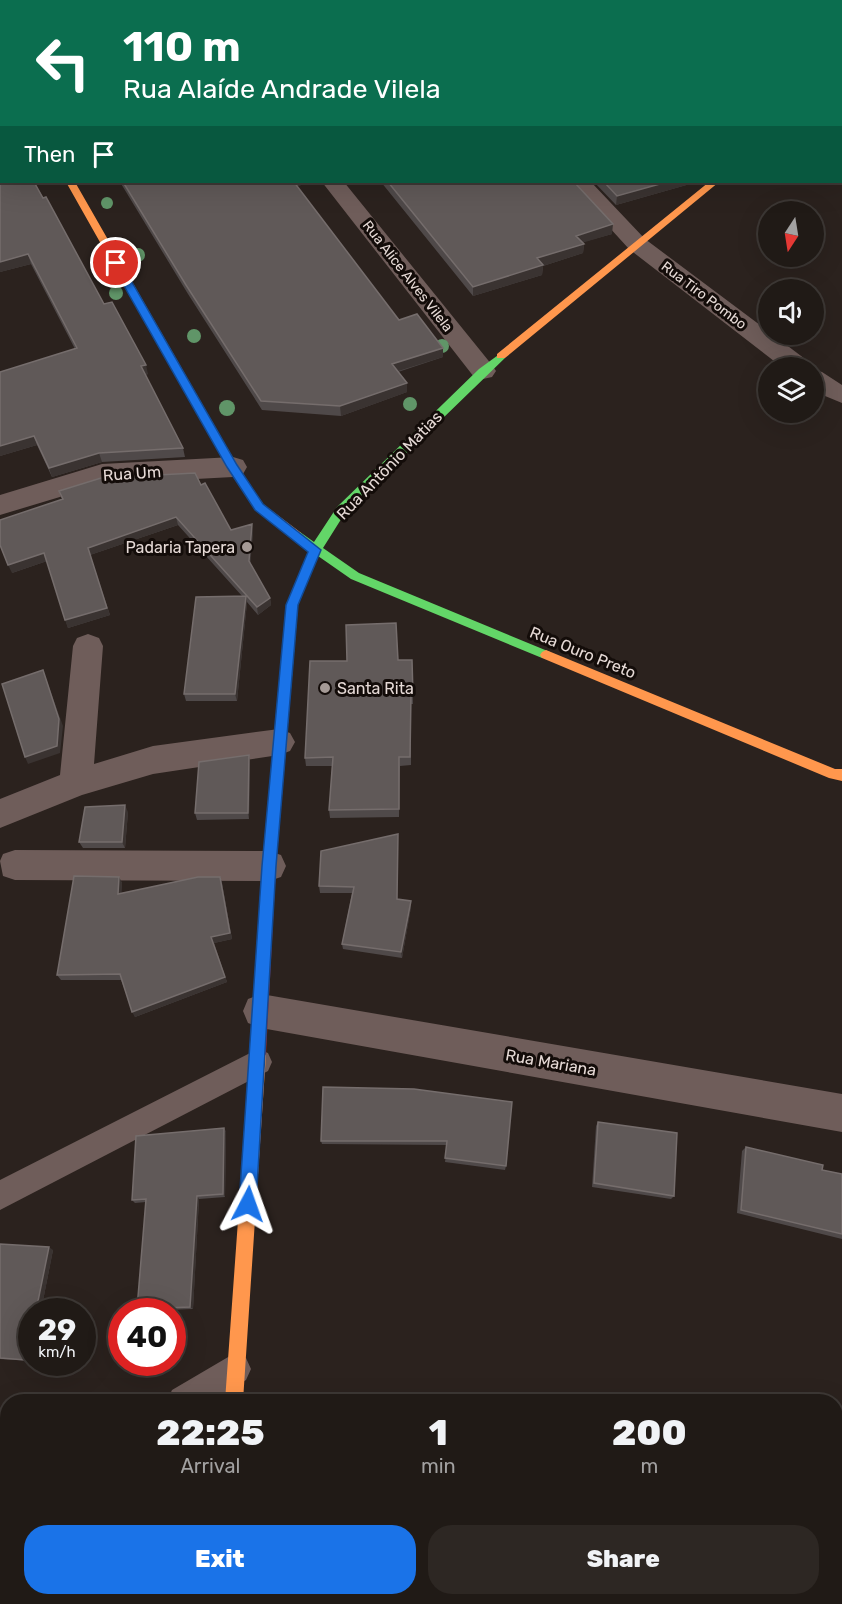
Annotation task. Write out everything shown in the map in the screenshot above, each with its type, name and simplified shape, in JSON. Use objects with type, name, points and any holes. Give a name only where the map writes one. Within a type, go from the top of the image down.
[{"type":"street","name":"Rua Ouro Preto","points":[[71,183],[233,467],[259,507],[315,550],[355,576],[834,774],[842,775]]},
{"type":"street","name":"Rua Alice Alves Vilela","points":[[334,183],[483,371]]},
{"type":"street","name":"Rua Tiro Pombo","points":[[580,183],[637,244],[786,357]]},
{"type":"street","name":"Rua Antônio Matias","points":[[234,1394],[258,1062],[269,866],[292,605],[315,550],[341,510],[483,371],[713,183]]},
{"type":"street","name":"Rua Um","points":[[0,504],[102,474],[233,467]]},
{"type":"street","points":[[76,783],[88,646]]},
{"type":"street","points":[[0,814],[76,783],[153,760],[279,742]]},
{"type":"street","points":[[15,865],[269,866]]},
{"type":"street","name":"Rua Mariana","points":[[261,1011],[842,1113]]},
{"type":"lane","points":[[0,1196],[258,1062]]},
{"type":"lane","points":[[195,1394],[236,1369]]},
{"type":"building","points":[[0,183],[35,183],[43,198],[46,197],[104,304],[112,302],[146,365],[141,366],[183,448],[99,453],[49,468],[34,436],[0,446],[0,372],[77,348],[28,254],[0,262]]},
{"type":"building","points":[[124,183],[295,183],[399,320],[417,314],[443,348],[392,364],[407,383],[340,406],[261,401]]},
{"type":"building","points":[[389,183],[575,183],[613,224],[576,236],[584,244],[537,258],[543,265],[473,287]]},
{"type":"building","points":[[605,183],[663,183],[617,196]]},
{"type":"building","points":[[195,473],[201,485],[205,483],[231,530],[252,524],[249,561],[270,598],[257,607],[176,517],[88,548],[107,608],[65,620],[44,553],[8,565],[0,545],[0,520],[63,499],[59,491],[101,478]]},
{"type":"building","points":[[246,596],[235,694],[184,694],[196,597]]},
{"type":"building","points":[[396,623],[398,660],[412,660],[413,695],[411,695],[410,757],[399,757],[399,809],[329,810],[333,757],[305,758],[310,661],[347,661],[346,625]]},
{"type":"building","points":[[43,670],[59,719],[57,746],[25,757],[2,684]]},
{"type":"building","points":[[249,755],[248,813],[195,813],[199,762]]},
{"type":"building","points":[[125,805],[122,842],[79,842],[85,807]]},
{"type":"building","points":[[398,834],[397,899],[411,901],[401,952],[342,944],[354,887],[319,886],[321,851]]},
{"type":"building","points":[[74,876],[119,877],[118,894],[198,877],[220,877],[230,933],[211,937],[225,977],[132,1012],[120,974],[57,975]]},
{"type":"building","points":[[323,1087],[414,1089],[512,1102],[506,1166],[445,1158],[447,1141],[321,1141]]},
{"type":"building","points":[[598,1122],[677,1133],[674,1196],[594,1183]]},
{"type":"building","points":[[224,1128],[223,1194],[197,1196],[190,1307],[186,1307],[186,1298],[138,1298],[146,1199],[132,1200],[136,1136]]},
{"type":"building","points":[[746,1147],[823,1165],[822,1170],[842,1174],[842,1234],[741,1210]]},
{"type":"building","points":[[0,1244],[49,1247],[39,1298],[18,1298],[18,1359],[0,1358]]},
{"type":"traffic: fast","points":[[285,689],[292,605],[315,550],[341,510],[501,356]]},
{"type":"traffic: fast","points":[[296,535],[355,576],[546,655]]},
{"type":"traffic: slow","points":[[71,183],[233,467],[259,507],[296,535]]},
{"type":"traffic: slow","points":[[501,356],[713,183]]},
{"type":"traffic: slow","points":[[546,655],[834,774],[842,775]]},
{"type":"traffic: slow","points":[[234,1394],[258,1054]]},
{"type":"traffic: jam","points":[[258,1054],[269,866],[285,689]]},
{"type":"place","name":"Padaria Tapera","points":[[247,547]]},
{"type":"place","name":"Santa Rita","points":[[325,688]]},
{"type":"route","points":[[116,263],[233,467],[259,507],[315,550],[292,605],[269,866],[248,1204]]}]
